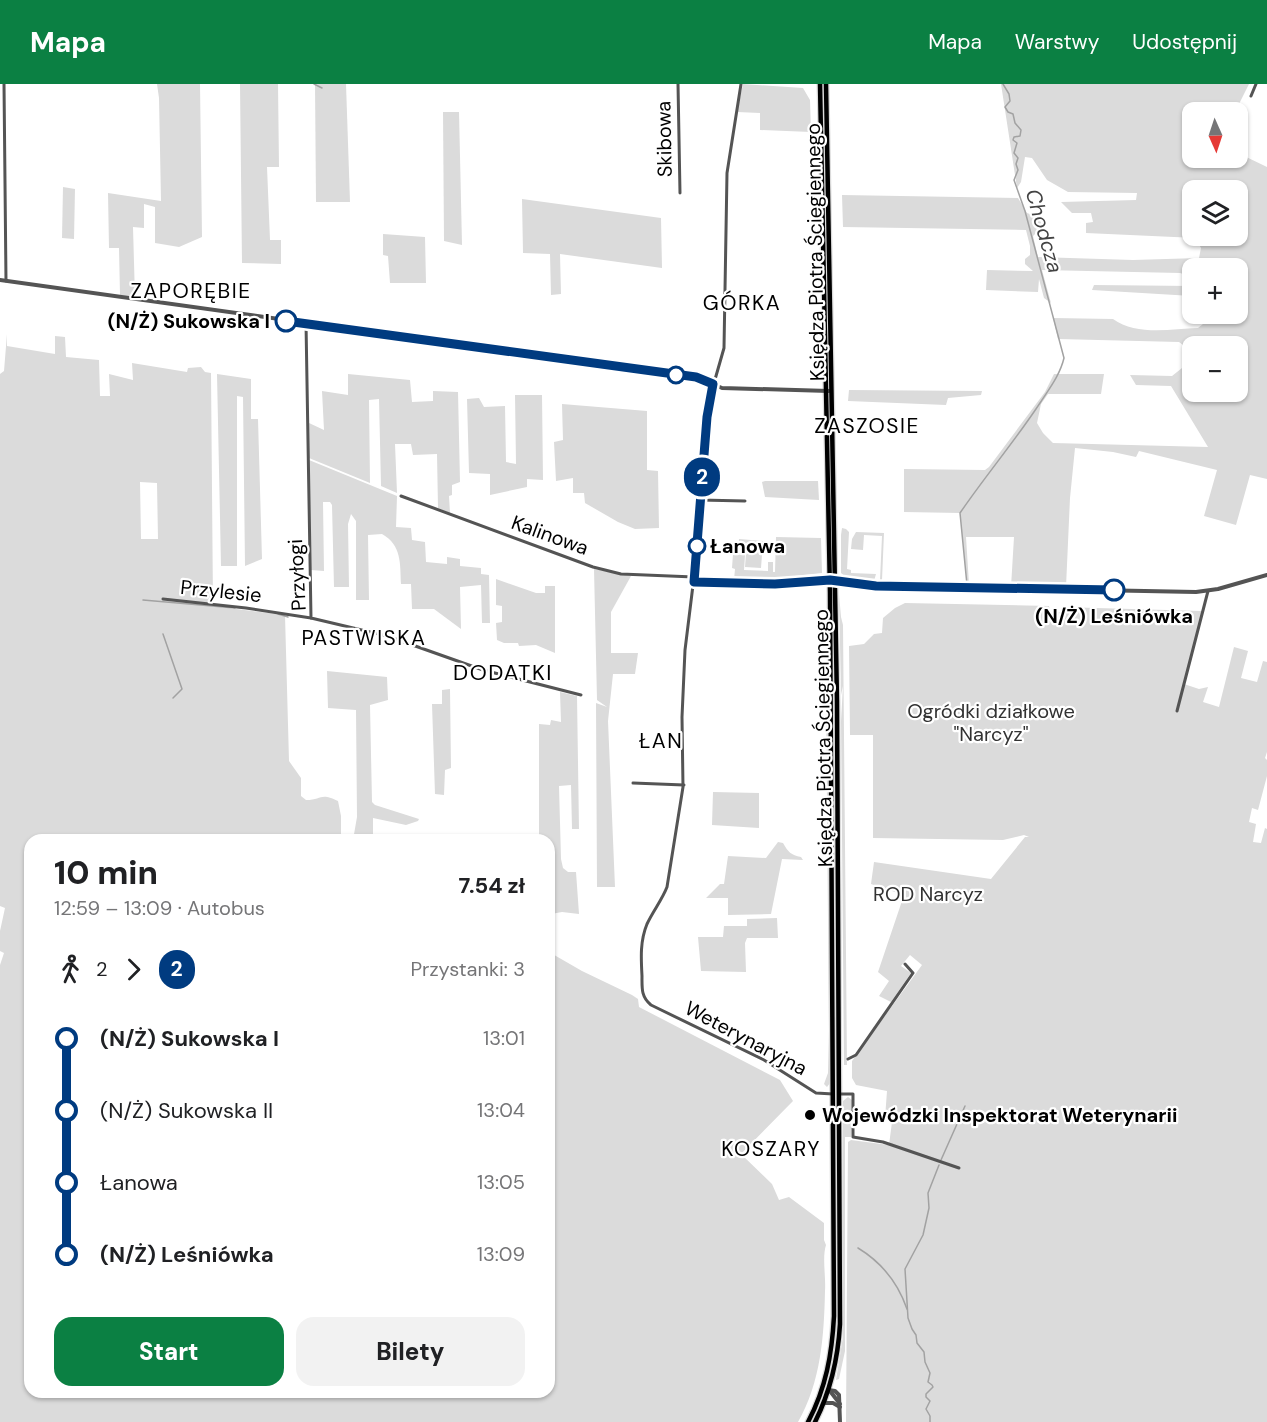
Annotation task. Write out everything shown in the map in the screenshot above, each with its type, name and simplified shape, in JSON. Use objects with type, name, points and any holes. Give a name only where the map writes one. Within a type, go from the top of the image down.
[{"type":"main road","name":"Księdza Piotra Ściegiennego","points":[[820,84],[826,390],[833,582]]},
{"type":"main road","name":"Księdza Piotra Ściegiennego","points":[[815,1422],[829,1390],[838,1354],[840,1324],[832,392],[826,84]]},
{"type":"main road","name":"Księdza Piotra Ściegiennego","points":[[807,1422],[823,1388],[831,1354],[834,1316],[837,1094]]},
{"type":"main road","points":[[823,1388],[829,1390]]},
{"type":"street","points":[[4,84],[6,281]]},
{"type":"street","name":"Skibowa","points":[[678,84],[680,193]]},
{"type":"street","points":[[633,783],[684,785],[682,717],[684,655],[694,580],[707,417],[713,384],[724,348],[727,173],[741,84]]},
{"type":"street","points":[[1251,96],[1256,84]]},
{"type":"street","points":[[0,280],[686,376],[730,388],[832,392]]},
{"type":"street","name":"Przyłogi","points":[[306,323],[311,618],[387,636],[483,670],[581,695]]},
{"type":"street","name":"Kalinowa","points":[[401,496],[593,567],[621,574],[694,580],[833,582]]},
{"type":"street","points":[[700,500],[745,501]]},
{"type":"street","points":[[833,582],[876,586],[1208,591],[1267,575]]},
{"type":"street","points":[[1177,711],[1208,591]]},
{"type":"street","name":"Przylesie","points":[[163,599],[311,618]]},
{"type":"street","name":"Weterynaryjna","points":[[684,785],[667,887],[648,923],[642,941],[643,997],[651,1005],[764,1060],[816,1093],[837,1094]]},
{"type":"street","points":[[905,964],[913,973]]},
{"type":"street","points":[[848,1059],[856,1055],[918,968]]},
{"type":"street","points":[[837,1094],[853,1094],[853,1137],[884,1142],[959,1168]]},
{"type":"street","points":[[829,1390],[840,1406],[840,1422]]},
{"type":"street","points":[[824,1403],[833,1402],[840,1406]]},
{"type":"green space","points":[[157,84],[200,84],[202,237],[179,247],[155,243],[155,207],[144,204],[144,228],[133,227],[135,298],[120,295],[119,248],[109,248],[108,193],[161,201]]},
{"type":"green space","points":[[240,84],[278,84],[279,167],[267,167],[270,240],[281,240],[281,264],[242,263]]},
{"type":"green space","points":[[315,84],[346,84],[350,202],[316,202]]},
{"type":"green space","points":[[743,84],[803,88],[810,100],[811,132],[760,130],[760,113],[737,112]]},
{"type":"green space","points":[[1001,84],[1249,84],[1240,102],[1182,102],[1182,168],[1248,168],[1248,158],[1267,167],[1267,479],[1250,475],[1236,525],[1204,516],[1217,470],[1139,451],[1136,457],[1075,448],[1066,587],[1011,587],[1014,537],[966,537],[969,584],[967,584],[960,513],[904,512],[904,469],[985,470],[1045,392],[1054,374],[1104,374],[1101,394],[1048,394],[1041,404],[1037,423],[1053,443],[1208,447],[1171,386],[1136,385],[1130,375],[1172,376],[1182,368],[1182,402],[1248,402],[1248,336],[1182,336],[1182,344],[1179,342],[1058,339],[1053,318],[1113,319],[1132,328],[1143,330],[1198,328],[1203,324],[1248,324],[1248,258],[1199,258],[1200,246],[1248,246],[1248,180],[1182,180],[1182,237],[1086,233],[1086,223],[1093,222],[1091,213],[1072,213],[1061,202],[1136,200],[1137,193],[1068,192],[1047,180],[1032,158],[1025,157],[1021,182],[1017,188]]},
{"type":"green space","points":[[443,112],[459,112],[462,245],[444,241]]},
{"type":"green space","points":[[63,187],[75,189],[74,239],[62,238]]},
{"type":"green space","points":[[842,195],[1018,198],[1027,213],[1037,217],[1040,221],[1042,227],[1033,236],[1038,257],[1133,260],[1182,259],[1182,274],[1042,270],[1051,303],[1044,298],[1039,279],[1038,292],[986,290],[987,270],[1033,271],[1025,264],[1025,259],[1030,255],[1026,230],[843,227]]},
{"type":"green space","points":[[522,199],[661,218],[662,268],[560,254],[561,294],[551,295],[550,254],[523,253]]},
{"type":"green space","points":[[383,234],[425,237],[426,283],[390,283],[388,256],[383,255]]},
{"type":"green space","points":[[1094,285],[1182,286],[1182,295],[1092,290]]},
{"type":"green space","points":[[7,334],[7,346],[55,354],[55,336],[65,337],[66,357],[99,360],[100,396],[110,396],[109,374],[133,380],[132,363],[187,372],[188,368],[201,367],[205,372],[211,373],[213,606],[285,615],[289,761],[301,778],[301,796],[306,800],[324,797],[338,801],[341,816],[341,834],[24,834],[24,1398],[555,1398],[555,955],[632,995],[638,999],[639,1007],[780,1080],[793,1101],[741,1154],[772,1184],[779,1200],[789,1197],[824,1223],[826,1245],[824,1325],[820,1358],[812,1391],[798,1422],[0,1422],[0,965],[4,953],[0,951],[0,931],[5,908],[0,906],[0,374],[4,371]],"holes":[[[140,482],[157,483],[158,539],[141,539]]]},
{"type":"green space","points":[[217,374],[251,379],[251,419],[258,419],[262,559],[245,566],[243,397],[237,396],[237,566],[221,566]]},
{"type":"green space","points":[[348,374],[410,380],[412,402],[433,401],[433,391],[458,392],[460,482],[452,485],[452,495],[449,496],[450,513],[438,508],[437,454],[413,455],[411,444],[395,444],[397,493],[381,486],[379,399],[369,400],[370,483],[309,458],[309,423],[324,430],[322,391],[348,395]]},
{"type":"green space","points":[[849,390],[982,391],[981,395],[948,398],[946,405],[848,401]]},
{"type":"green space","points":[[515,395],[542,395],[543,480],[527,479],[527,487],[490,495],[490,474],[469,473],[467,399],[479,398],[484,407],[505,406],[506,462],[516,464]]},
{"type":"green space","points":[[562,404],[647,411],[647,470],[658,471],[659,528],[635,529],[618,522],[585,503],[584,493],[573,493],[573,478],[556,481],[554,442],[563,440]]},
{"type":"green space","points":[[309,460],[397,496],[396,527],[411,528],[412,540],[425,542],[426,562],[447,564],[447,557],[460,559],[460,566],[481,568],[481,574],[489,575],[490,623],[482,623],[481,585],[460,587],[461,629],[434,609],[412,609],[411,584],[401,584],[397,549],[389,538],[382,534],[368,535],[369,600],[356,600],[356,521],[351,514],[348,524],[349,587],[334,587],[332,505],[330,502],[323,502],[324,571],[311,570]]},
{"type":"green space","points":[[818,481],[819,500],[765,497],[762,482]]},
{"type":"green space","points":[[842,528],[849,532],[847,569],[851,570],[851,573],[876,574],[874,581],[847,578],[841,573]]},
{"type":"green space","points":[[856,532],[884,533],[882,580],[880,580],[882,536],[864,535],[863,550],[851,549],[852,539]]},
{"type":"green space","points":[[776,537],[821,538],[822,573],[757,580],[734,580],[733,554],[745,555],[744,570],[768,571],[768,562],[773,562],[773,572],[775,572]]},
{"type":"green space","points":[[739,539],[763,541],[761,568],[745,567],[746,554],[738,553]]},
{"type":"green space","points":[[594,569],[631,576],[611,612],[611,653],[638,653],[635,674],[613,674],[608,721],[615,887],[597,887],[596,703],[607,707],[597,700]]},
{"type":"green space","points":[[496,579],[536,593],[545,593],[545,586],[555,586],[555,653],[536,645],[519,646],[518,643],[504,643],[497,640],[496,623],[502,622],[502,606],[496,605]]},
{"type":"green space","points":[[832,594],[835,657],[837,1045],[835,1017]]},
{"type":"green space","points":[[839,594],[843,625],[847,1065],[844,1065],[841,721],[843,686],[841,695]]},
{"type":"green space","points":[[905,603],[1049,606],[1050,612],[1061,612],[1061,607],[1202,611],[1184,684],[1199,689],[1208,687],[1203,702],[1219,707],[1234,647],[1248,651],[1241,678],[1257,682],[1263,661],[1267,662],[1267,752],[1265,758],[1267,776],[1258,810],[1252,808],[1249,822],[1256,824],[1253,842],[1261,843],[1265,828],[1267,829],[1267,1422],[846,1422],[848,1142],[851,1140],[889,1145],[892,1122],[885,1118],[887,1091],[856,1085],[852,1078],[852,1061],[922,965],[910,955],[901,966],[911,973],[891,1002],[879,996],[889,981],[878,972],[904,895],[871,884],[874,862],[991,879],[1025,837],[1029,837],[1024,835],[1003,840],[873,838],[873,735],[850,735],[849,646],[864,644],[874,634],[882,633],[883,618]]},
{"type":"green space","points":[[327,671],[387,677],[388,700],[370,705],[372,802],[375,805],[419,819],[418,821],[406,825],[373,818],[373,834],[354,834],[357,817],[356,710],[328,708]]},
{"type":"green space","points":[[450,689],[451,768],[445,770],[444,795],[435,794],[432,704],[442,704],[442,690]]},
{"type":"green space","points":[[560,692],[577,696],[579,829],[572,829],[571,785],[559,786],[561,859],[563,868],[568,872],[576,872],[579,914],[555,913],[555,834],[539,834],[539,724],[550,725],[551,720],[561,722]]},
{"type":"green space","points":[[826,697],[828,701],[830,1032],[830,1083],[827,1087],[824,1084],[828,1073],[829,1030]]},
{"type":"green space","points":[[713,792],[759,793],[759,828],[712,825]]},
{"type":"green space","points":[[778,842],[783,843],[790,853],[803,860],[782,859],[771,914],[728,915],[728,898],[706,898],[720,884],[724,884],[728,856],[766,858]]},
{"type":"green space","points":[[777,918],[778,938],[747,938],[745,943],[746,972],[701,971],[698,937],[723,937],[724,926],[747,926],[747,919]]},
{"type":"green space","points":[[848,1097],[852,1100],[851,1137],[845,1137],[845,1351],[839,1379],[836,1380],[843,1337],[843,1101]]},
{"type":"waterway","points":[[314,84],[322,88]]},
{"type":"waterway","name":"Chodcza","points":[[967,585],[960,513],[1040,403],[1057,376],[1064,358],[1025,211],[1014,180],[1018,170],[1016,164],[1018,158],[1014,153],[1017,143],[1013,140],[1014,137],[1020,136],[1021,130],[1015,123],[1013,114],[1005,107],[1010,101],[1003,84]]},
{"type":"waterway","points":[[143,600],[235,608]]},
{"type":"waterway","points":[[278,614],[288,617]]},
{"type":"waterway","points":[[163,634],[182,689],[173,698]]},
{"type":"waterway","points":[[941,1160],[965,1106]]},
{"type":"waterway","points":[[930,1422],[926,1409],[930,1401],[926,1394],[933,1387],[928,1382],[930,1373],[924,1352],[917,1343],[908,1318],[905,1269],[923,1235],[929,1208],[928,1193],[939,1165]]},
{"type":"waterway","points":[[858,1248],[888,1274],[899,1290],[907,1309]]},
{"type":"bus line","name":"2","points":[[286,321],[696,377],[713,384],[707,417],[694,582],[775,584],[830,580],[876,586],[1114,590]]},
{"type":"place","name":"(N/Ż) Sukowska I","points":[[286,321]]},
{"type":"place","name":"Łanowa","points":[[697,546]]},
{"type":"place","name":"(N/Ż) Leśniówka","points":[[1114,590]]},
{"type":"place","name":"Wojewódzki Inspektorat Weterynarii","points":[[810,1115]]},
{"type":"district","name":"ZAPORĘBIE","points":[[191,291]]},
{"type":"district","name":"GÓRKA","points":[[742,303]]},
{"type":"district","name":"ZASZOSIE","points":[[867,426]]},
{"type":"district","name":"PASTWISKA","points":[[364,638]]},
{"type":"district","name":"DODATKI","points":[[503,672]]},
{"type":"district","name":"ŁAN","points":[[661,741]]},
{"type":"district","name":"KOSZARY","points":[[771,1149]]},
{"type":"park label","name":"Ogródki działkowe \"Narcyz\"","points":[[991,722]]},
{"type":"park label","name":"ROD Narcyz","points":[[928,894]]}]
